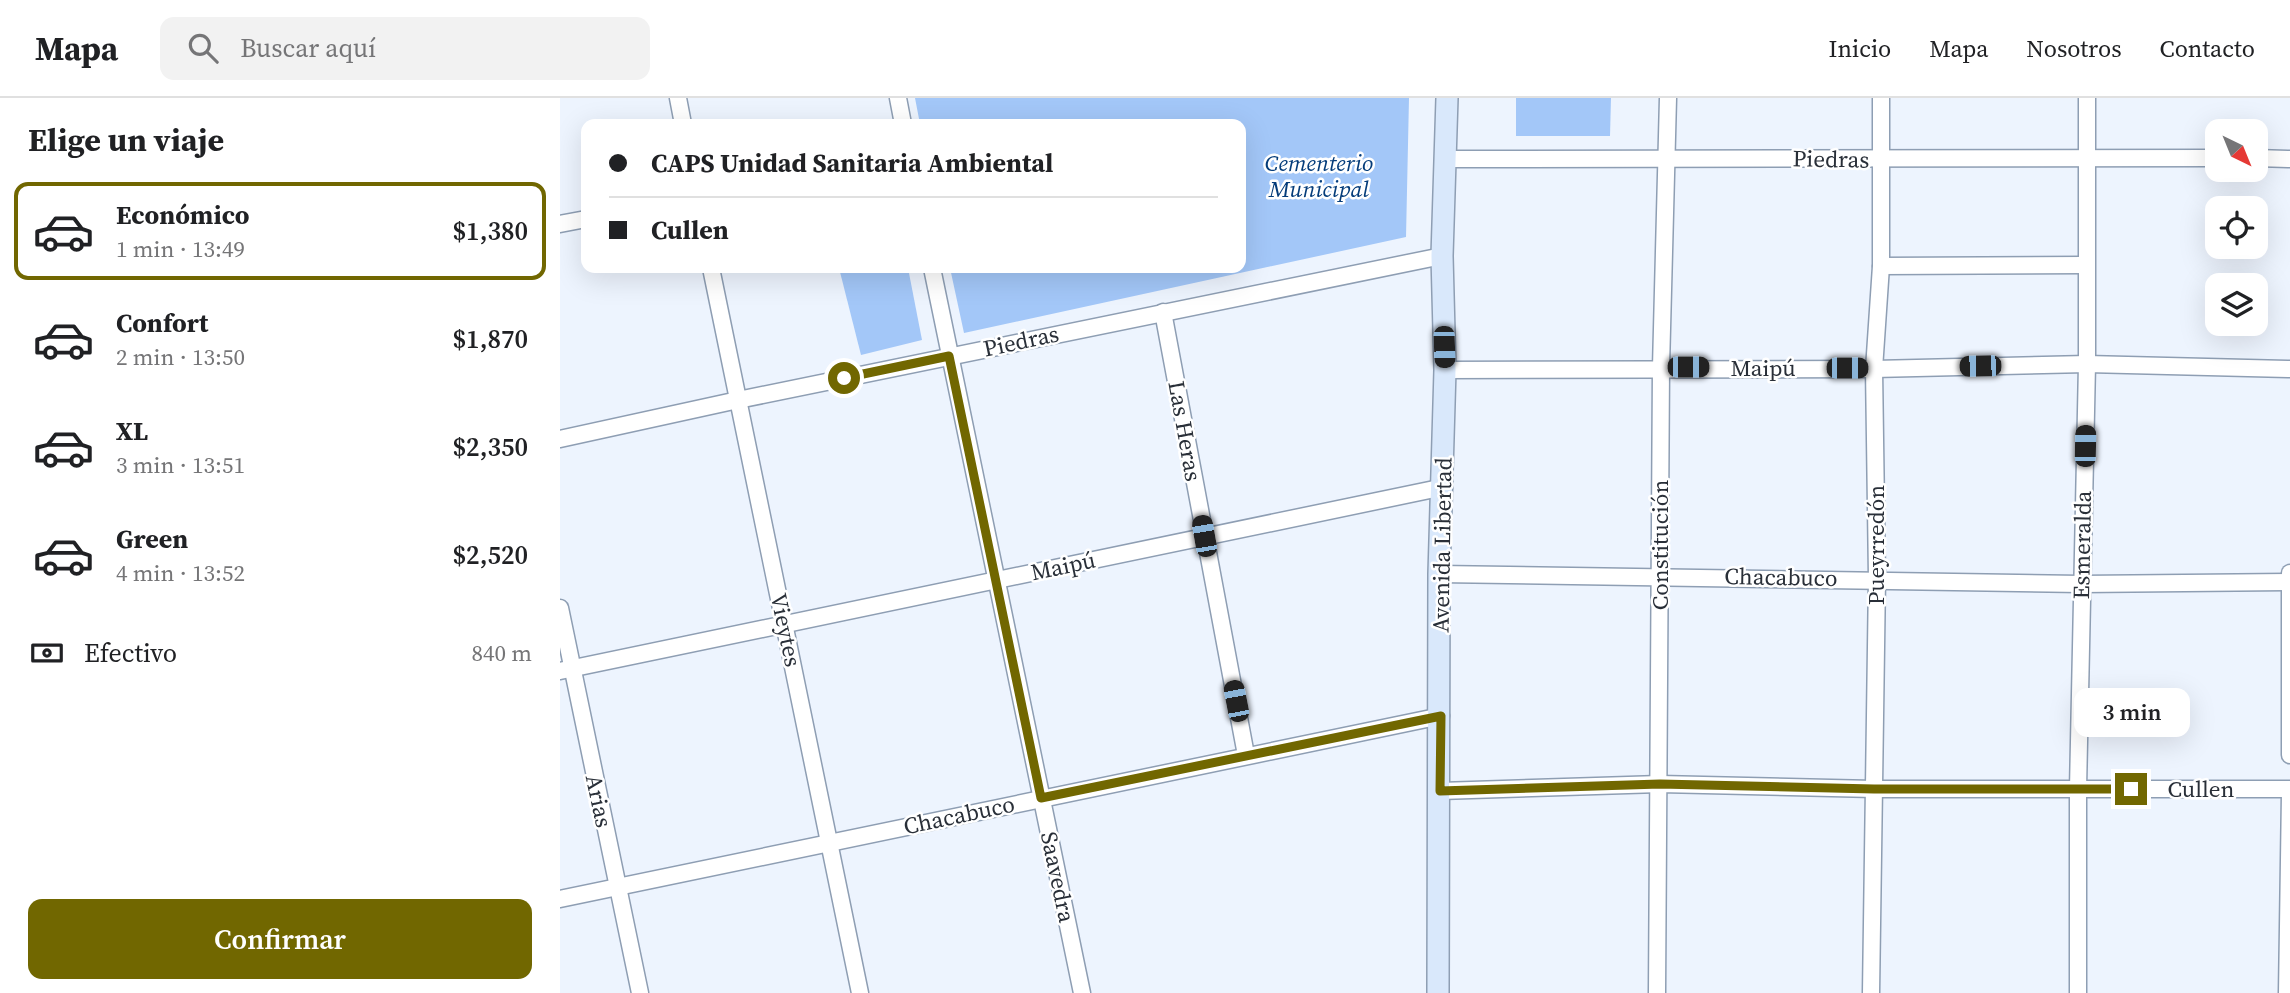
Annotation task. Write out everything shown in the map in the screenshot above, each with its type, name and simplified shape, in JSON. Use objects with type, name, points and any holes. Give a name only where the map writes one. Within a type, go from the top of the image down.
[{"type":"main road","name":"Avenida Libertad","points":[[1439,993],[1439,574],[1444,487],[1445,370],[1441,256],[1447,98]]},
{"type":"street","points":[[678,98],[682,119]]},
{"type":"street","points":[[898,98],[902,119]]},
{"type":"street","name":"Constitución","points":[[1657,993],[1661,367],[1669,156],[1668,98]]},
{"type":"street","name":"Pueyrredón","points":[[1871,993],[1877,578],[1874,369],[1881,266],[1881,98]]},
{"type":"street","name":"Esmeralda","points":[[2078,993],[2078,789],[2087,364],[2087,98]]},
{"type":"street","name":"Piedras","points":[[1445,159],[1669,156],[1880,160],[2086,156],[2205,158]]},
{"type":"street","points":[[2268,158],[2290,159]]},
{"type":"street","points":[[560,225],[581,220]]},
{"type":"street","name":"Piedras","points":[[560,439],[949,356],[1441,256]]},
{"type":"street","points":[[1881,266],[2085,265]]},
{"type":"street","name":"Vieytes","points":[[712,273],[860,993]]},
{"type":"street","name":"Saavedra","points":[[933,273],[1082,993]]},
{"type":"street","name":"Las Heras","points":[[1163,312],[1246,755]]},
{"type":"street","name":"Maipú","points":[[1445,370],[1661,367],[1874,369],[2087,364],[2290,369]]},
{"type":"street","name":"Maipú","points":[[566,670],[1444,487]]},
{"type":"street","points":[[2290,573],[2290,755]]},
{"type":"street","name":"Chacabuco","points":[[1439,574],[1877,578],[2081,583],[2290,582]]},
{"type":"street","name":"Arias","points":[[560,608],[566,670],[640,993]]},
{"type":"street","name":"Chacabuco","points":[[560,899],[1441,716]]},
{"type":"street","name":"Cullen","points":[[1440,791],[1660,784],[1874,789],[2290,791]]},
{"type":"street","points":[[2287,993],[2290,791]]},
{"type":"green space","name":"Cementerio Municipal","points":[[915,98],[1409,98],[1406,237],[1246,272],[1246,119],[919,119]]},
{"type":"green space","points":[[1516,98],[1611,98],[1610,136],[1516,136]]},
{"type":"green space","points":[[840,273],[909,273],[922,340],[861,355]]},
{"type":"green space","name":"Cementerio Municipal","points":[[951,273],[1240,273],[964,333]]},
{"type":"route","points":[[844,378],[949,356],[1041,798],[1441,716],[1440,791],[1660,784],[1874,789],[2131,789]]}]
